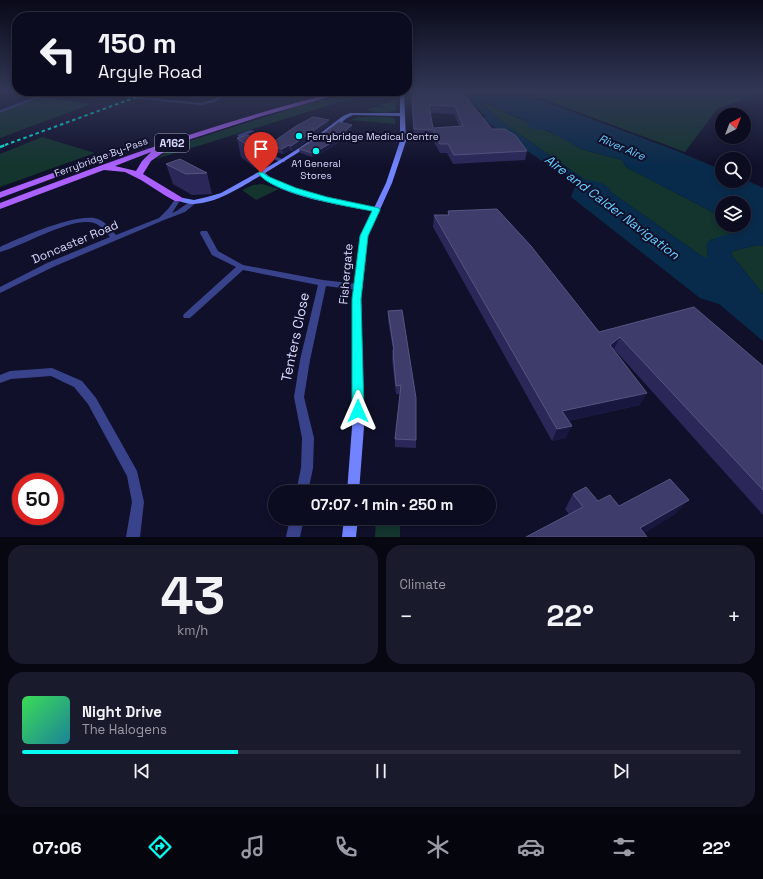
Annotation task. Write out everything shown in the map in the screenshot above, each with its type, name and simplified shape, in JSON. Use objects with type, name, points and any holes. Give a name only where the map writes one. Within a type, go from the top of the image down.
[{"type":"main road","name":"Ferrybridge By-Pass","points":[[0,195],[105,157],[238,115]]},
{"type":"main road","name":"Ferrybridge By-Pass","points":[[0,206],[87,172],[181,140],[262,115]]},
{"type":"main road","name":"Doncaster Road","points":[[178,199],[194,202],[223,194],[283,161],[315,140],[339,121],[350,115]]},
{"type":"main road","name":"Fishergate","points":[[354,485],[358,427],[356,299],[364,236],[389,183],[403,141],[403,115]]},
{"type":"main road","points":[[139,174],[144,165],[154,154],[181,140]]},
{"type":"main road","points":[[87,172],[116,167],[129,169],[139,174],[157,188],[178,199]]},
{"type":"main road","points":[[261,173],[265,178],[272,181],[325,199],[376,210]]},
{"type":"main road","points":[[246,182],[259,180],[272,181]]},
{"type":"main road","points":[[349,537],[350,525]]},
{"type":"street","points":[[252,131],[240,135],[259,152],[283,161]]},
{"type":"street","name":"Doncaster Road","points":[[162,219],[171,210],[178,199]]},
{"type":"street","name":"Doncaster Road","points":[[0,290],[50,265],[175,215],[194,202]]},
{"type":"street","points":[[0,250],[45,231],[87,220],[99,222],[115,238]]},
{"type":"street","name":"Tenters Close","points":[[204,233],[215,253],[241,267],[323,283],[358,287]]},
{"type":"street","points":[[187,316],[241,267]]},
{"type":"street","name":"Tenters Close","points":[[303,485],[307,468],[308,438],[299,397],[305,360],[323,283]]},
{"type":"street","points":[[0,379],[10,376],[52,372],[78,384],[92,401],[133,474],[138,502],[133,537]]},
{"type":"street","points":[[292,537],[295,525]]},
{"type":"green space","points":[[0,115],[61,115],[0,138]]},
{"type":"green space","points":[[271,115],[297,115],[156,159],[174,146]]},
{"type":"green space","points":[[494,115],[511,115],[558,136],[584,150],[622,160],[626,167],[715,213],[715,232],[737,232],[710,240],[707,250],[707,257],[703,257],[608,190],[584,179],[502,122]]},
{"type":"green space","points":[[586,115],[712,115],[685,152]]},
{"type":"green space","points":[[358,117],[390,117],[395,119],[395,124],[351,120]]},
{"type":"green space","points":[[42,137],[95,153],[0,187],[0,154]]},
{"type":"green space","points":[[262,184],[279,189],[256,200],[242,190],[253,185]]},
{"type":"green space","points":[[758,245],[763,246],[763,294],[731,254],[733,251]]},
{"type":"green space","points":[[376,525],[400,525],[400,537],[375,537]]},
{"type":"water","points":[[485,115],[494,115],[584,179],[602,183],[612,190],[608,190],[703,257],[707,257],[707,244],[709,241],[736,232],[751,232],[751,196],[715,196],[715,213],[626,167],[622,160],[584,150],[546,130],[532,129],[527,125],[529,123],[528,122],[512,115],[581,115],[677,151],[715,167],[715,188],[751,188],[751,182],[763,188],[763,246],[758,245],[733,251],[731,254],[763,294],[763,341],[719,304],[700,298],[571,197],[575,185],[574,181],[570,176],[563,172],[553,169],[483,119],[486,116]]},
{"type":"building","points":[[413,115],[431,115],[433,128],[463,126],[459,115],[481,115],[492,129],[505,129],[516,136],[527,151],[454,155],[448,144],[440,144],[433,130],[414,129]]},
{"type":"building","points":[[313,117],[329,120],[291,146],[289,145],[282,149],[269,145],[296,126]]},
{"type":"building","points":[[339,122],[352,125],[337,139],[316,152],[312,153],[299,149],[317,138]]},
{"type":"building","points":[[248,135],[251,137],[255,136],[259,144],[251,148],[237,138]]},
{"type":"building","points":[[180,159],[207,173],[186,174],[166,164]]},
{"type":"building","points":[[497,209],[531,246],[599,332],[694,307],[763,366],[763,490],[620,337],[610,345],[647,393],[562,411],[572,426],[557,429],[434,215],[449,215],[448,211]]},
{"type":"building","points":[[402,310],[416,398],[416,440],[395,439],[401,385],[396,386],[394,350],[388,311]]},
{"type":"building","points":[[670,479],[689,500],[640,528],[647,537],[526,537],[583,507],[573,494],[586,487],[598,501],[610,495],[619,506]]},
{"type":"railway","points":[[5,145],[87,115]]},
{"type":"railway","points":[[0,147],[8,144]]},
{"type":"place","name":"Ferrybridge Medical Centre","points":[[299,136]]},
{"type":"place","name":"A1 General Stores","points":[[316,151]]},
{"type":"route","points":[[261,173],[265,178],[293,190],[325,199],[376,210],[364,236],[356,299],[358,411]]},
{"type":"water label","name":"River Aire","points":[[622,147]]},
{"type":"water label","name":"Aire and Calder Navigation","points":[[612,207]]}]
